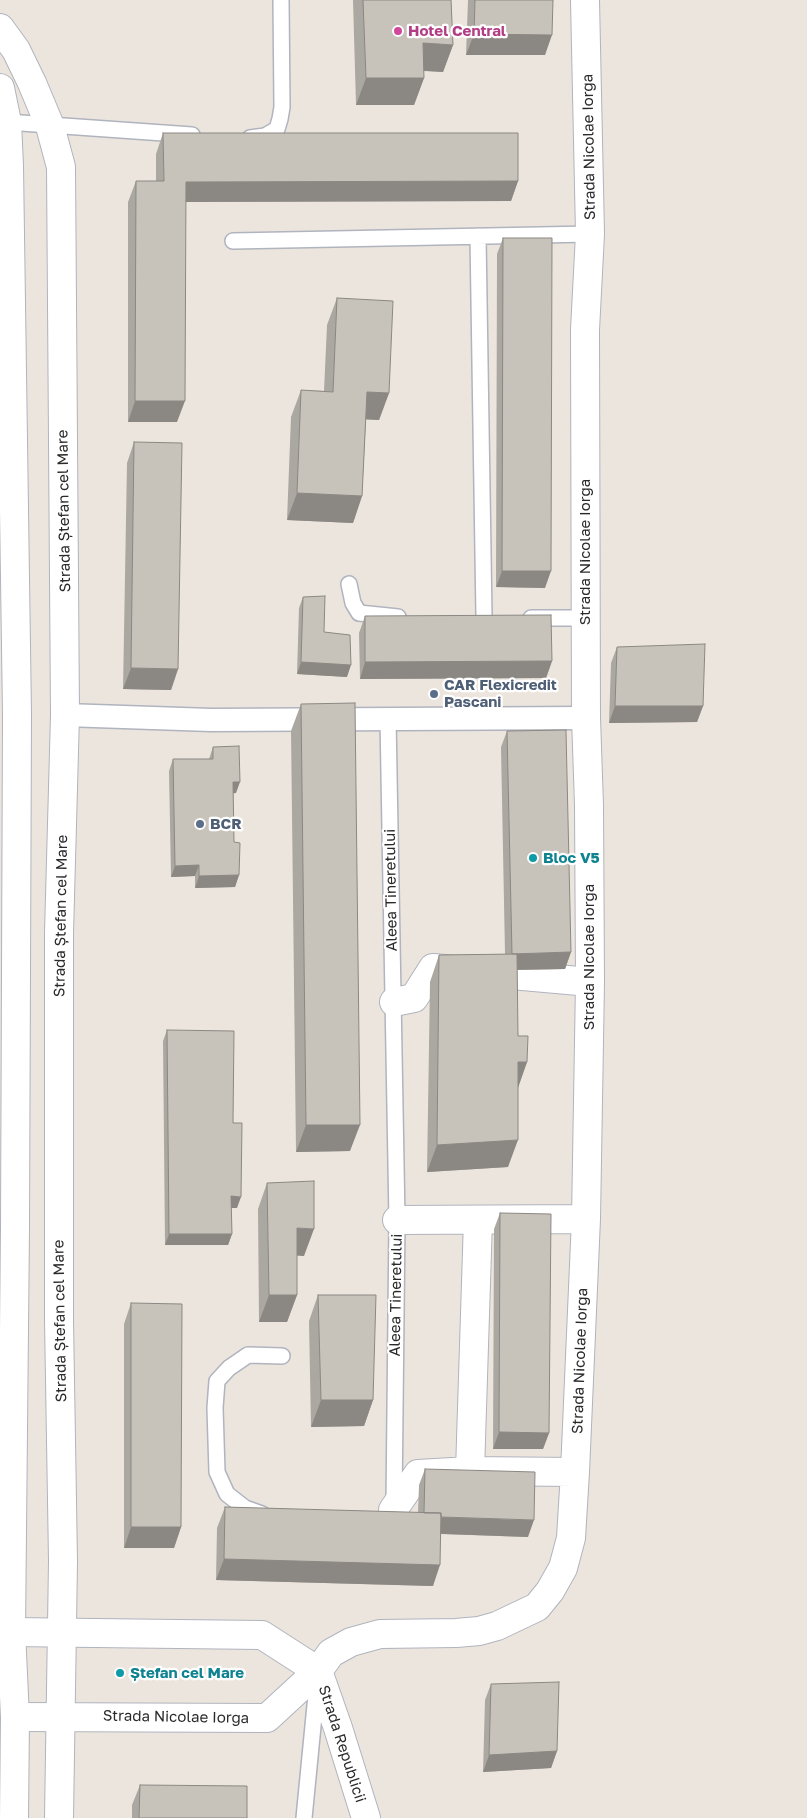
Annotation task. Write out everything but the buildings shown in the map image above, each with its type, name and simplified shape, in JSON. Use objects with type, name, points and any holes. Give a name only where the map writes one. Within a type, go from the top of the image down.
[{"type":"street","name":"Strada Nicolae Iorga","points":[[14,1717],[267,1718],[318,1671],[331,1653],[351,1642],[380,1634],[479,1631],[515,1619],[537,1607],[550,1591],[563,1568],[571,1538],[576,1472],[586,1219],[590,982],[590,805],[586,718],[585,618],[585,330],[590,234],[585,0]]},
{"type":"street","name":"Strada Ștefan cel Mare","points":[[0,28],[24,66],[50,126],[61,167],[66,715],[59,953],[59,1301],[63,1561],[60,1632],[59,1818]]},
{"type":"street","points":[[0,88],[7,122],[9,166],[18,839],[11,1632],[14,1717],[14,1818]]},
{"type":"street","points":[[66,715],[211,720],[586,718]]},
{"type":"street","points":[[394,1002],[414,998],[433,968],[590,982]]},
{"type":"street","points":[[396,1220],[586,1219]]},
{"type":"street","points":[[470,1470],[478,1220]]},
{"type":"street","points":[[385,1511],[418,1474],[470,1470],[576,1472]]},
{"type":"street","points":[[11,1632],[262,1635],[318,1671]]},
{"type":"street","name":"Strada Republicii","points":[[318,1671],[366,1818]]},
{"type":"lane","points":[[236,137],[255,138],[277,129],[282,107],[280,0]]},
{"type":"lane","points":[[7,122],[206,135]]},
{"type":"lane","points":[[233,241],[590,234]]},
{"type":"lane","points":[[478,236],[484,618]]},
{"type":"lane","points":[[349,584],[353,603],[359,613],[410,617]]},
{"type":"lane","points":[[466,617],[585,618]]},
{"type":"lane","name":"Aleea Tineretului","points":[[385,1511],[396,1220],[388,718]]},
{"type":"lane","points":[[274,1515],[265,1515],[245,1508],[227,1494],[216,1472],[215,1408],[217,1382],[229,1368],[248,1355],[282,1356]]},
{"type":"lane","points":[[304,1818],[318,1671]]},
{"type":"place","name":"Hotel Central","points":[[398,31]]},
{"type":"place","name":"CAR Flexicredit Pascani","points":[[434,694]]},
{"type":"place","name":"BCR","points":[[200,824]]},
{"type":"place","name":"Bloc V5","points":[[533,858]]},
{"type":"place","name":"Ștefan cel Mare","points":[[120,1673]]}]
